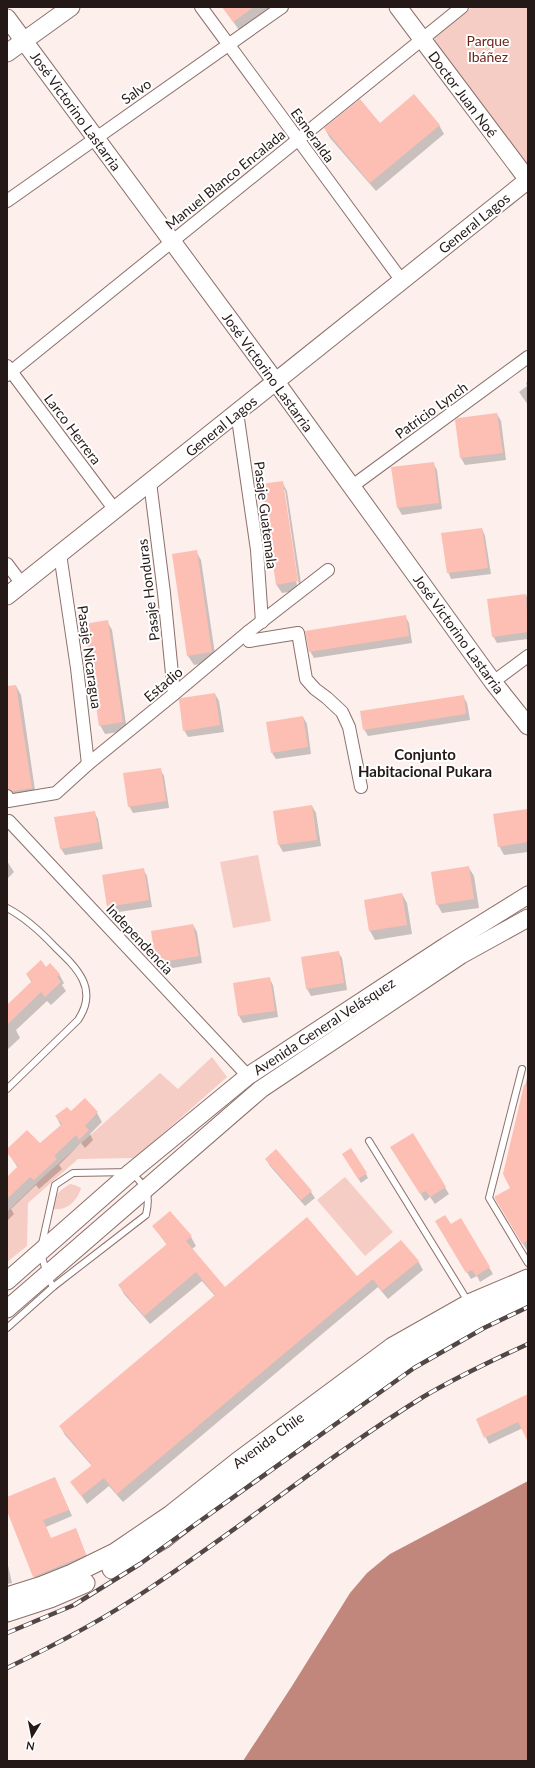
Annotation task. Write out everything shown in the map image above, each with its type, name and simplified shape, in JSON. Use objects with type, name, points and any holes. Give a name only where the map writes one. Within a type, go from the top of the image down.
[{"type":"main road","points":[[7,53],[71,7]]},
{"type":"main road","name":"Doctor Juan Noé","points":[[398,7],[528,180]]},
{"type":"main road","name":"José Victorino Lastarria","points":[[7,18],[276,382],[493,682],[528,726]]},
{"type":"main road","points":[[7,28],[7,41]]},
{"type":"main road","name":"General Lagos","points":[[7,596],[528,180]]},
{"type":"main road","name":"Avenida General Velásquez","points":[[7,1281],[131,1172],[248,1076],[446,946],[528,895]]},
{"type":"main road","name":"Avenida General Velásquez","points":[[7,1309],[50,1281],[146,1188],[261,1089],[461,955],[528,918]]},
{"type":"main road","name":"Avenida Chile","points":[[7,1612],[50,1598],[79,1585],[143,1551],[193,1516],[248,1472],[470,1304],[528,1279]]},
{"type":"main road","name":"Avenida Chile","points":[[7,1596],[42,1586],[72,1574],[115,1553],[152,1529],[238,1462],[394,1347],[412,1347],[528,1297]]},
{"type":"street","name":"Esmeralda","points":[[201,7],[402,281]]},
{"type":"street","name":"Salvo","points":[[7,201],[282,7]]},
{"type":"street","name":"Manuel Blanco Encalada","points":[[8,370],[172,241],[462,7]]},
{"type":"street","name":"Patricio Lynch","points":[[351,487],[528,357]]},
{"type":"street","name":"Larco Herrera","points":[[8,370],[115,510]]},
{"type":"street","name":"Pasaje Guatemala","points":[[237,412],[257,550],[262,622]]},
{"type":"street","name":"Pasaje Honduras","points":[[150,482],[164,593],[174,694]]},
{"type":"street","name":"Pasaje Nicaragua","points":[[60,554],[77,668],[88,764]]},
{"type":"street","points":[[7,564],[22,584]]},
{"type":"street","name":"Estadio","points":[[7,798],[56,793],[88,764],[248,632],[328,570]]},
{"type":"street","points":[[248,632],[249,641],[298,633],[306,679],[315,689],[342,712],[349,727],[361,787]]},
{"type":"street","points":[[493,682],[528,656]]},
{"type":"street","name":"Independencia","points":[[9,822],[248,1076]]},
{"type":"lane","points":[[7,908],[32,923],[74,965],[84,982],[87,996],[84,1012],[78,1020],[7,1089]]},
{"type":"lane","points":[[522,1069],[489,1198],[528,1263]]},
{"type":"lane","points":[[369,1140],[470,1304]]},
{"type":"lane","points":[[7,1328],[50,1281],[40,1253],[49,1206],[55,1185],[73,1173],[131,1172],[146,1188]]},
{"type":"green space","name":"Parque Ibáñez","points":[[472,7],[528,7],[528,168],[435,44],[435,38],[438,34]]},
{"type":"green space","points":[[258,855],[271,921],[233,928],[220,862]]},
{"type":"green space","points":[[212,1057],[227,1077],[135,1158],[78,1159],[28,1203],[27,1246],[7,1262],[7,1212],[40,1180],[160,1073],[178,1089]]},
{"type":"green space","points":[[345,1177],[393,1232],[365,1256],[317,1200]]},
{"type":"green space","points":[[70,1184],[81,1188],[77,1197],[71,1204],[63,1208],[54,1209],[55,1197],[62,1189]]},
{"type":"shaded area","points":[[528,1481],[528,1761],[243,1761],[350,1593],[367,1573],[390,1554]]},
{"type":"building","points":[[222,7],[254,7],[233,22]]},
{"type":"building","points":[[414,94],[440,125],[370,183],[324,128],[360,99],[380,123]]},
{"type":"building","points":[[497,413],[503,453],[460,458],[455,420],[458,418]]},
{"type":"building","points":[[434,462],[439,503],[397,508],[391,467]]},
{"type":"building","points":[[283,481],[298,581],[276,585],[261,484]]},
{"type":"building","points":[[482,528],[488,568],[447,573],[441,533]]},
{"type":"building","points":[[197,550],[212,652],[187,656],[172,554]]},
{"type":"building","points":[[526,594],[528,632],[492,637],[487,599]]},
{"type":"building","points":[[406,615],[409,636],[309,652],[305,631]]},
{"type":"building","points":[[108,620],[123,722],[99,726],[84,624]]},
{"type":"building","points":[[16,685],[32,788],[13,791],[7,789],[7,686]]},
{"type":"building","points":[[215,693],[220,725],[183,731],[179,700],[181,698]]},
{"type":"building","points":[[464,695],[466,714],[363,730],[360,711]]},
{"type":"building","points":[[303,716],[308,747],[271,753],[266,722]]},
{"type":"building","points":[[161,768],[166,801],[128,807],[123,773]]},
{"type":"building","points":[[312,805],[317,840],[278,845],[273,811]]},
{"type":"building","points":[[528,809],[528,842],[498,847],[493,814]]},
{"type":"building","points":[[95,811],[100,842],[60,849],[54,817]]},
{"type":"building","points":[[469,866],[474,899],[436,905],[431,872]]},
{"type":"building","points":[[144,868],[149,900],[107,907],[102,875]]},
{"type":"building","points":[[402,893],[407,925],[369,931],[364,900]]},
{"type":"building","points":[[193,924],[199,956],[156,963],[151,931]]},
{"type":"building","points":[[339,951],[344,983],[306,989],[301,957]]},
{"type":"building","points":[[41,960],[46,967],[50,963],[60,974],[57,977],[61,982],[45,997],[41,992],[7,1025],[7,1005],[32,981],[26,974]]},
{"type":"building","points":[[270,977],[275,1011],[238,1016],[233,983]]},
{"type":"building","points":[[524,1085],[528,1086],[528,1240],[522,1244],[494,1197],[510,1188],[503,1174]]},
{"type":"building","points":[[85,1098],[98,1112],[85,1126],[89,1130],[79,1140],[76,1135],[54,1156],[57,1159],[34,1180],[30,1177],[7,1199],[7,1177],[18,1166],[7,1153],[7,1149],[27,1130],[40,1143],[62,1124],[55,1116],[67,1107],[71,1111]]},
{"type":"building","points":[[413,1133],[446,1187],[430,1197],[426,1191],[420,1194],[390,1147]]},
{"type":"building","points":[[351,1148],[367,1173],[358,1179],[342,1154]]},
{"type":"building","points":[[276,1149],[312,1191],[301,1200],[265,1159]]},
{"type":"building","points":[[170,1211],[192,1236],[186,1241],[225,1287],[307,1217],[357,1276],[401,1240],[419,1261],[382,1291],[373,1279],[117,1494],[104,1478],[81,1496],[70,1482],[92,1465],[59,1426],[215,1295],[196,1272],[144,1316],[118,1285],[167,1244],[152,1226]]},
{"type":"building","points":[[445,1215],[451,1224],[461,1218],[490,1267],[476,1276],[472,1270],[466,1273],[435,1221]]},
{"type":"building","points":[[528,1394],[528,1442],[518,1422],[484,1438],[476,1419]]},
{"type":"building","points":[[55,1477],[69,1510],[43,1520],[51,1538],[76,1528],[86,1555],[33,1577],[7,1511],[7,1497]]},
{"type":"railway","points":[[7,1633],[74,1605],[140,1564],[414,1368],[484,1328],[528,1307]]},
{"type":"railway","points":[[7,1668],[78,1632],[130,1601],[216,1542],[353,1443],[423,1397],[475,1369],[528,1344]]},
{"type":"district","name":"Conjunto Habitacional Pukara","points":[[425,762]]}]
